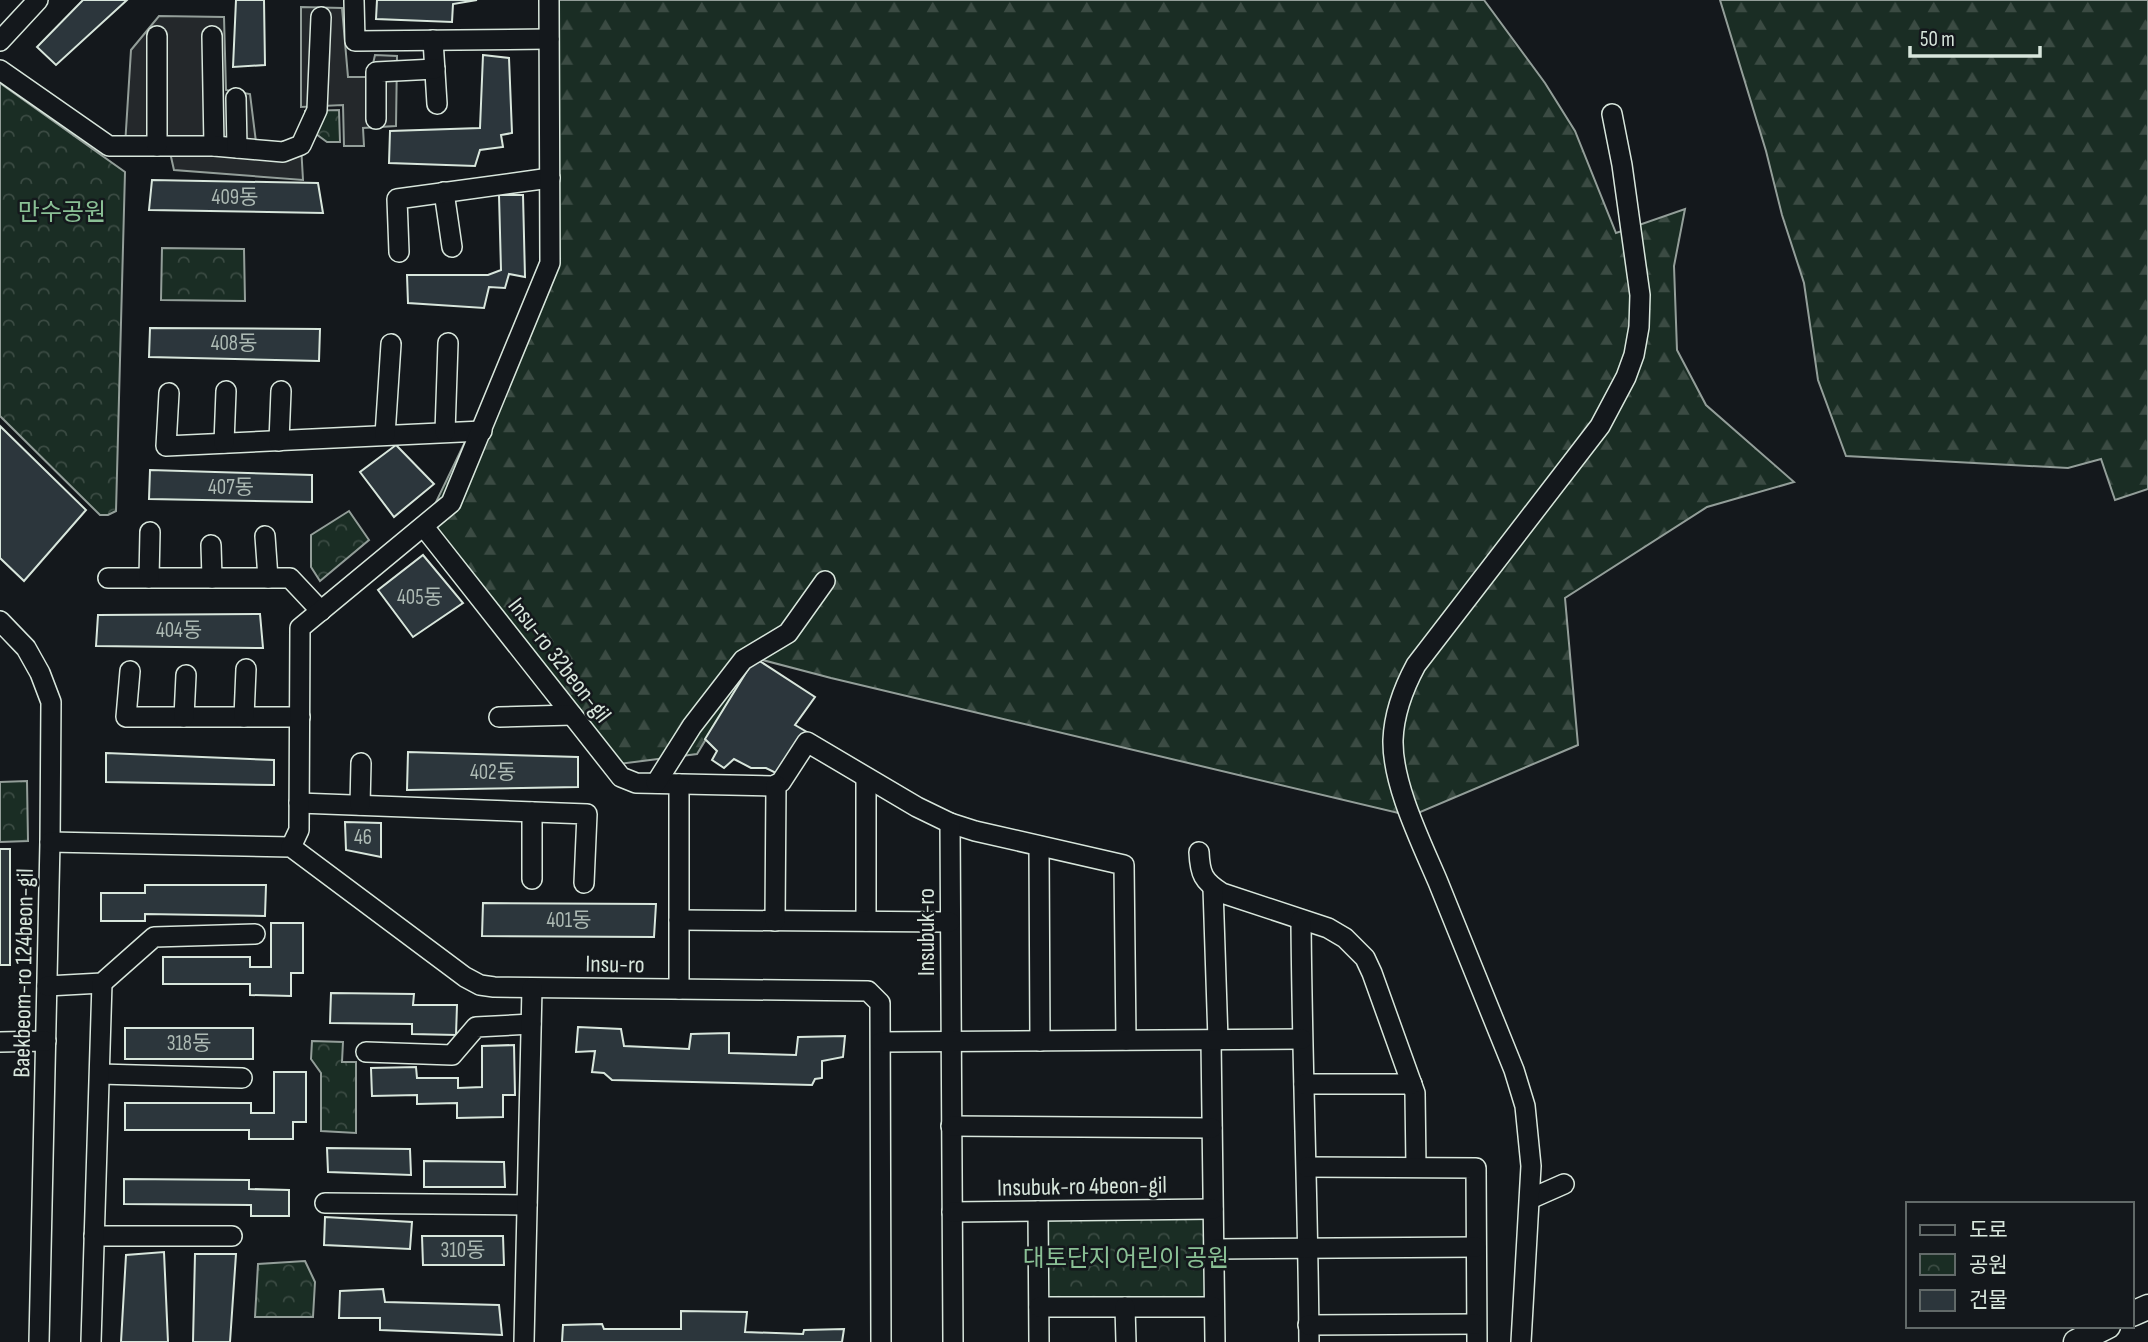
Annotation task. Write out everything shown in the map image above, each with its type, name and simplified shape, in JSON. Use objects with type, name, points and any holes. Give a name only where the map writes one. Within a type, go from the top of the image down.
[{"type":"main road","points":[[2076,1342],[2104,1328]]},
{"type":"street","points":[[0,41],[38,0]]},
{"type":"street","points":[[51,842],[291,847],[299,830],[300,628],[451,503],[550,263],[549,0]]},
{"type":"street","points":[[354,1],[355,41],[549,39]]},
{"type":"street","points":[[0,70],[108,146],[214,146],[283,152],[301,145],[317,110],[321,17]]},
{"type":"street","points":[[157,36],[157,146]]},
{"type":"street","points":[[212,36],[214,146]]},
{"type":"street","points":[[433,40],[437,104]]},
{"type":"street","points":[[376,118],[376,72],[435,69]]},
{"type":"street","points":[[236,98],[237,148]]},
{"type":"street","points":[[1521,1342],[1530,1199],[1529,1136],[1525,1106],[1518,1082],[1411,816],[1397,772],[1393,743],[1395,717],[1403,688],[1416,665],[1600,426],[1626,377],[1634,355],[1639,327],[1640,295],[1612,114]]},
{"type":"street","points":[[399,252],[397,199],[550,178]]},
{"type":"street","points":[[444,192],[452,247]]},
{"type":"street","points":[[385,436],[391,344]]},
{"type":"street","points":[[445,432],[448,344]]},
{"type":"street","points":[[224,443],[226,391]]},
{"type":"street","points":[[279,441],[281,391]]},
{"type":"street","points":[[169,393],[166,446],[482,431]]},
{"type":"street","name":"Insu-ro 32beon-gil","points":[[424,527],[621,777],[636,783],[776,785]]},
{"type":"street","points":[[149,578],[150,532]]},
{"type":"street","points":[[265,537],[268,578]]},
{"type":"street","points":[[211,545],[212,578]]},
{"type":"street","points":[[293,566],[323,607]]},
{"type":"street","points":[[108,578],[290,578],[323,607]]},
{"type":"street","points":[[656,783],[692,726],[743,660],[788,633],[825,581]]},
{"type":"street","name":"Baekbeom-ro 124beon-gil","points":[[0,621],[26,648],[40,673],[51,702],[51,842],[39,1342]]},
{"type":"street","points":[[244,717],[246,669]]},
{"type":"street","points":[[130,671],[126,717],[300,717]]},
{"type":"street","points":[[184,717],[186,675]]},
{"type":"street","points":[[499,717],[572,715]]},
{"type":"street","points":[[775,921],[776,785],[781,782],[807,742],[866,778],[950,823],[1125,864],[1126,1041]]},
{"type":"street","points":[[360,805],[361,763]]},
{"type":"street","points":[[866,778],[866,921]]},
{"type":"street","points":[[679,784],[679,989]]},
{"type":"street","points":[[299,803],[587,814],[584,883]]},
{"type":"street","points":[[531,812],[532,879]]},
{"type":"street","name":"Insubuk-ro","points":[[950,823],[950,1042]]},
{"type":"street","points":[[1039,846],[1040,1041]]},
{"type":"street","name":"Insu-ro","points":[[291,847],[465,977],[480,985],[532,988],[868,991],[880,1003],[881,1342]]},
{"type":"street","points":[[1199,852],[1200,867],[1207,883],[1213,888],[1328,929],[1345,938],[1364,958],[1372,973],[1415,1093],[1416,1167]]},
{"type":"street","points":[[1213,888],[1215,1342]]},
{"type":"street","points":[[679,920],[950,922]]},
{"type":"street","points":[[1301,920],[1308,1333],[1476,1333],[1476,1168],[1307,1167]]},
{"type":"street","points":[[47,986],[103,983],[154,937],[255,934]]},
{"type":"street","points":[[91,1342],[103,983]]},
{"type":"street","points":[[524,1342],[532,988]]},
{"type":"street","points":[[366,1052],[453,1055],[477,1027],[531,1024]]},
{"type":"street","points":[[881,1042],[1302,1039]]},
{"type":"street","points":[[0,1042],[46,1041]]},
{"type":"street","points":[[950,1042],[953,1342]]},
{"type":"street","points":[[100,1074],[242,1078]]},
{"type":"street","points":[[1304,1084],[1412,1084]]},
{"type":"street","points":[[951,1126],[1212,1128]]},
{"type":"street","points":[[1530,1199],[1564,1184]]},
{"type":"street","points":[[325,1203],[527,1205]]},
{"type":"street","name":"Insubuk-ro 4beon-gil","points":[[952,1212],[1213,1209]]},
{"type":"street","points":[[1038,1211],[1039,1342]]},
{"type":"street","points":[[94,1236],[232,1236]]},
{"type":"street","points":[[1214,1249],[1476,1247]]},
{"type":"street","points":[[1039,1307],[1214,1307]]},
{"type":"street","points":[[1125,1307],[1126,1342]]},
{"type":"green space","points":[[548,0],[1484,0],[1545,83],[1575,131],[1616,233],[1685,209],[1674,266],[1677,350],[1706,405],[1794,482],[1707,507],[1565,598],[1578,745],[1411,816],[755,658],[697,754],[611,765],[424,527],[544,278]]},
{"type":"green space","points":[[1720,0],[2148,0],[2148,489],[2115,500],[2101,459],[2068,468],[1846,456],[1818,380],[1804,283]]},
{"type":"green space","name":"만수공원","points":[[0,83],[125,172],[116,511],[108,515],[100,515],[0,416]]},
{"type":"green space","points":[[339,110],[340,142],[327,142],[305,126],[305,111]]},
{"type":"green space","points":[[162,248],[244,249],[245,301],[161,300]]},
{"type":"green space","points":[[349,511],[369,540],[320,581],[311,567],[311,535]]},
{"type":"green space","points":[[27,781],[28,841],[0,842],[0,782]]},
{"type":"green space","points":[[312,1041],[343,1042],[342,1062],[356,1062],[356,1133],[321,1131],[321,1073],[311,1059]]},
{"type":"green space","name":"대토단지 어린이 공원","points":[[1213,1209],[1214,1307],[1039,1307],[1038,1211]]},
{"type":"green space","points":[[305,1261],[315,1282],[313,1317],[255,1317],[258,1264]]},
{"type":"shaded area","points":[[301,7],[342,8],[348,77],[370,77],[375,55],[397,56],[396,126],[363,128],[364,146],[344,146],[343,105],[301,107]]},
{"type":"shaded area","points":[[159,16],[224,17],[226,90],[250,94],[256,142],[301,145],[303,180],[174,170],[169,148],[125,146],[131,50]]},
{"type":"building","points":[[83,0],[127,0],[56,65],[37,47]]},
{"type":"building","points":[[236,0],[264,0],[265,65],[233,67]]},
{"type":"building","points":[[377,0],[477,0],[453,4],[452,22],[376,19]]},
{"type":"building","points":[[483,55],[509,58],[512,133],[501,135],[503,147],[480,150],[475,166],[389,163],[390,131],[480,128]]},
{"type":"building","points":[[152,180],[318,183],[323,213],[149,210]]},
{"type":"building","points":[[499,195],[523,195],[525,277],[509,274],[505,288],[489,287],[484,308],[408,303],[407,275],[488,275],[501,270]]},
{"type":"building","points":[[150,328],[320,329],[319,361],[149,357]]},
{"type":"building","points":[[0,426],[86,510],[24,581],[0,558]]},
{"type":"building","points":[[396,445],[434,484],[394,517],[360,472]]},
{"type":"building","points":[[150,470],[312,475],[312,502],[149,499]]},
{"type":"building","points":[[423,555],[463,603],[413,637],[378,590]]},
{"type":"building","points":[[260,614],[263,648],[96,646],[98,615]]},
{"type":"building","points":[[755,658],[815,697],[795,725],[807,732],[780,775],[766,768],[751,768],[734,759],[724,768],[712,760],[717,751],[705,739]]},
{"type":"building","points":[[408,752],[578,757],[578,787],[407,790]]},
{"type":"building","points":[[106,753],[274,760],[274,785],[106,782]]},
{"type":"building","points":[[345,822],[381,823],[381,857],[346,850]]},
{"type":"building","points":[[0,849],[10,849],[10,965],[0,965]]},
{"type":"building","points":[[145,885],[266,885],[265,916],[145,914],[145,921],[101,921],[101,893],[145,893]]},
{"type":"building","points":[[483,903],[656,904],[654,937],[482,936]]},
{"type":"building","points":[[271,923],[303,923],[303,973],[291,973],[291,996],[250,995],[250,984],[163,984],[163,957],[250,957],[250,967],[271,967]]},
{"type":"building","points":[[331,993],[414,994],[413,1005],[457,1005],[456,1035],[412,1034],[412,1024],[330,1023]]},
{"type":"building","points":[[578,1027],[621,1029],[624,1046],[689,1049],[691,1034],[729,1033],[729,1053],[796,1055],[798,1037],[845,1036],[843,1057],[822,1061],[822,1078],[815,1079],[812,1085],[612,1080],[604,1073],[592,1072],[595,1051],[576,1052]]},
{"type":"building","points":[[125,1028],[253,1028],[253,1059],[125,1059]]},
{"type":"building","points":[[514,1045],[515,1095],[503,1095],[503,1117],[457,1118],[457,1103],[417,1104],[417,1095],[372,1096],[371,1068],[416,1067],[417,1078],[458,1078],[458,1088],[482,1087],[482,1046]]},
{"type":"building","points":[[274,1072],[306,1072],[306,1122],[293,1122],[293,1139],[249,1139],[249,1130],[125,1130],[125,1103],[251,1103],[251,1113],[274,1113]]},
{"type":"building","points":[[327,1148],[410,1149],[411,1175],[328,1172]]},
{"type":"building","points":[[424,1161],[504,1162],[505,1187],[424,1187]]},
{"type":"building","points":[[124,1179],[249,1180],[249,1189],[289,1190],[289,1216],[251,1216],[251,1205],[124,1204]]},
{"type":"building","points":[[325,1217],[412,1222],[410,1249],[324,1245]]},
{"type":"building","points":[[422,1236],[503,1236],[504,1265],[423,1265]]},
{"type":"building","points":[[164,1252],[168,1342],[121,1342],[126,1255]]},
{"type":"building","points":[[195,1254],[236,1254],[230,1342],[193,1342]]},
{"type":"building","points":[[383,1289],[385,1302],[499,1305],[502,1335],[380,1330],[380,1318],[339,1318],[340,1291]]},
{"type":"building","points":[[681,1311],[747,1312],[745,1332],[803,1334],[804,1330],[844,1329],[842,1342],[562,1342],[563,1325],[602,1324],[604,1329],[681,1329]]}]
